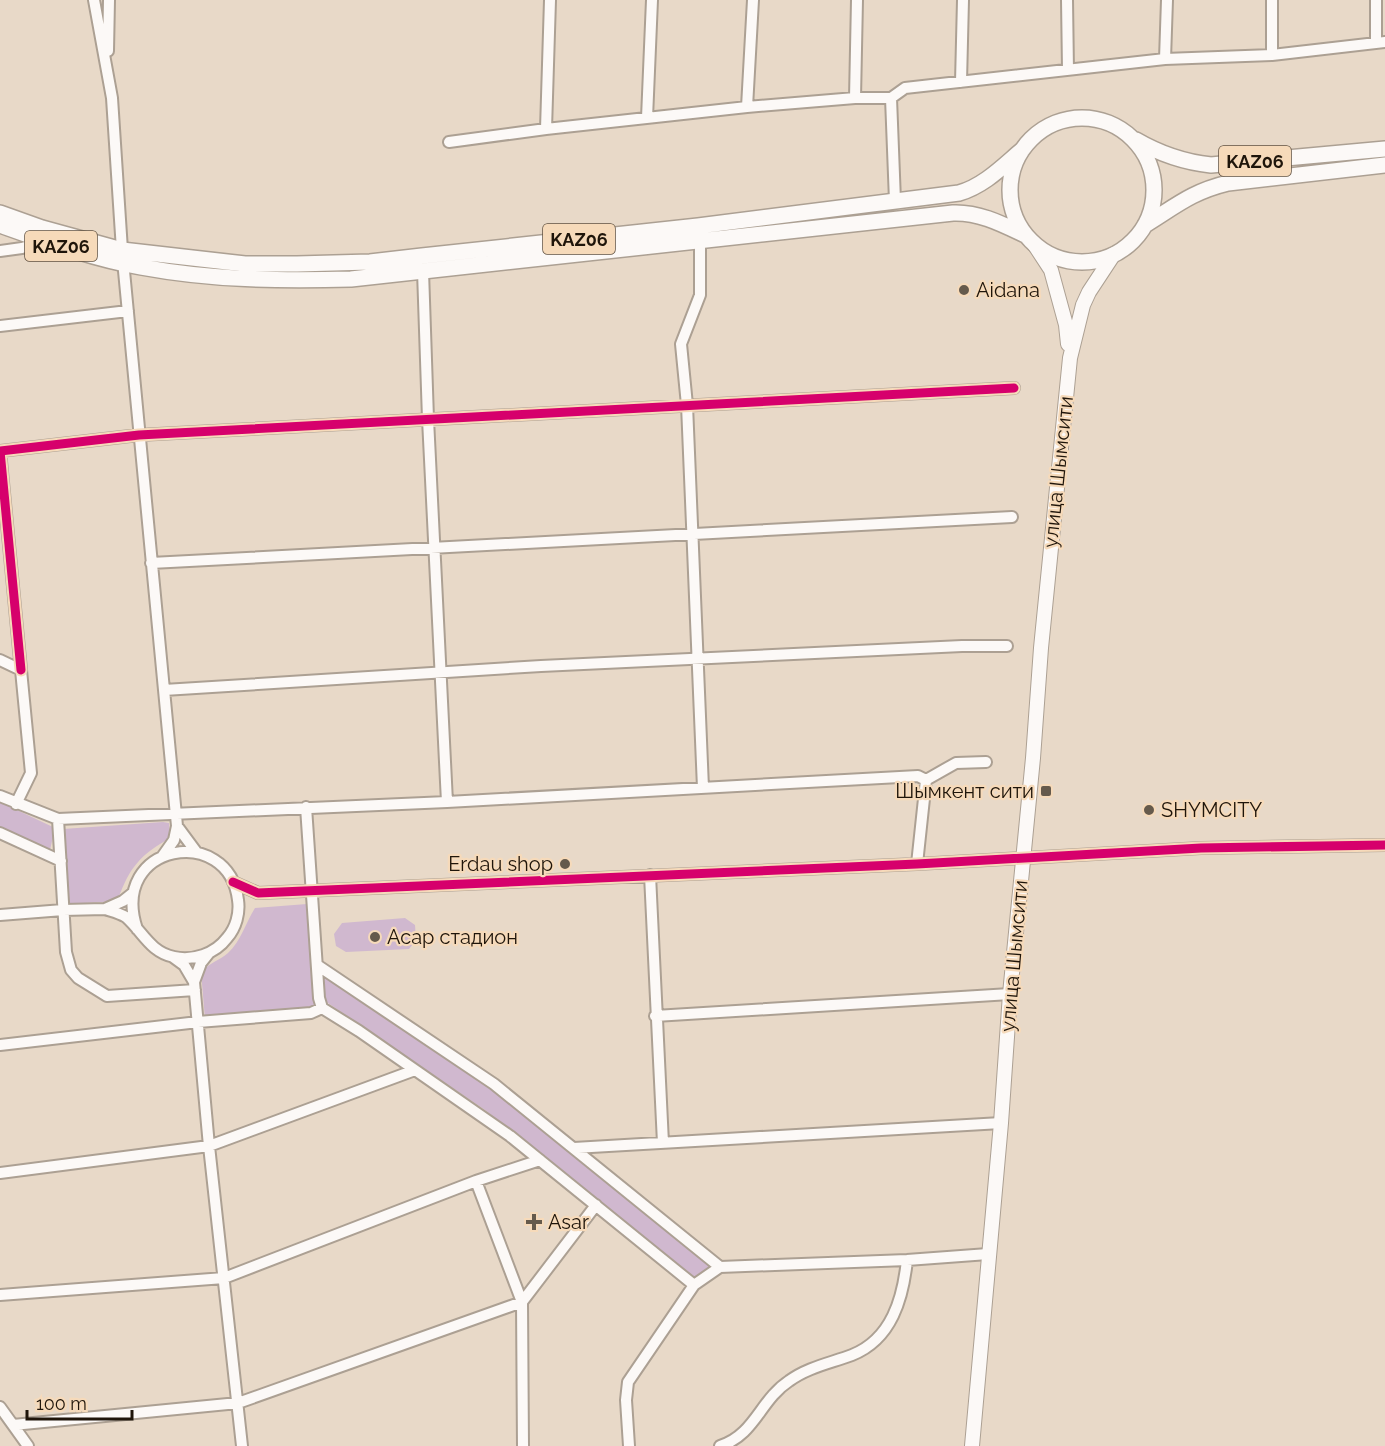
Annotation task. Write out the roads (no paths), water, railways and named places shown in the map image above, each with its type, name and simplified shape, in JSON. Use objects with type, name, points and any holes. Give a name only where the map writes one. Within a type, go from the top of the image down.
[{"type":"highway","name":"KАZ06","points":[[0,213],[123,257],[244,264],[370,262],[687,227],[970,190],[1022,150],[1040,131],[1073,118],[1100,120],[1116,126],[1168,157],[1189,163],[1211,165],[1385,149]]},
{"type":"highway","name":"KАZ06","points":[[1131,137],[1142,151],[1153,176],[1153,203],[1145,225]]},
{"type":"highway","name":"KАZ06","points":[[1022,150],[1012,171],[1010,193],[1014,215],[1030,239]]},
{"type":"highway","name":"KАZ06","points":[[0,225],[45,241],[123,257],[192,275],[267,281],[351,279],[964,212],[998,222],[1030,239],[1052,255],[1073,261],[1094,261],[1114,254],[1126,246],[1145,225],[1184,199],[1204,189],[1385,165]]},
{"type":"main road","name":"улица Шымсити","points":[[1030,239],[1051,270],[1066,325],[1070,358]]},
{"type":"main road","name":"улица Шымсити","points":[[972,1446],[1022,858],[1034,758],[1042,637],[1070,358],[1083,305],[1114,254]]},
{"type":"street","points":[[94,0],[112,98],[123,257],[177,826],[174,840],[162,857],[143,872],[133,893],[133,917],[137,929]]},
{"type":"street","points":[[108,78],[109,0]]},
{"type":"street","points":[[546,129],[550,0]]},
{"type":"street","points":[[647,118],[652,0]]},
{"type":"street","points":[[747,107],[753,0]]},
{"type":"street","points":[[855,98],[857,0]]},
{"type":"street","points":[[961,82],[963,0]]},
{"type":"street","points":[[1067,0],[1068,70]]},
{"type":"street","points":[[1165,59],[1167,0]]},
{"type":"street","points":[[1272,0],[1272,55]]},
{"type":"street","points":[[449,142],[747,107],[855,98],[891,98],[905,88],[1165,59],[1272,55],[1380,42],[1376,0]]},
{"type":"street","points":[[891,98],[895,201]]},
{"type":"street","points":[[700,240],[700,295],[681,344],[687,405],[703,788]]},
{"type":"street","points":[[0,250],[22,248],[45,241]]},
{"type":"street","points":[[423,271],[447,802]]},
{"type":"street","points":[[0,326],[128,311]]},
{"type":"street","points":[[16,804],[31,773],[0,451],[139,435],[1014,388]]},
{"type":"street","points":[[151,563],[1012,517]]},
{"type":"street","points":[[164,690],[442,672],[962,646],[1007,646]]},
{"type":"street","points":[[0,660],[21,669]]},
{"type":"street","points":[[926,780],[956,763],[986,762]]},
{"type":"street","points":[[0,796],[58,819],[447,802],[918,776],[926,780]]},
{"type":"street","points":[[917,864],[926,780]]},
{"type":"street","points":[[306,807],[319,998],[322,1008],[359,1031],[510,1136],[694,1285]]},
{"type":"street","points":[[58,819],[66,952],[71,970],[78,978],[107,996],[194,986]]},
{"type":"street","points":[[177,826],[197,853]]},
{"type":"street","points":[[0,833],[61,861]]},
{"type":"street","points":[[233,882],[258,893],[917,864],[1201,848],[1385,845]]},
{"type":"street","points":[[162,857],[173,853],[197,853],[219,863],[233,882],[237,893],[237,917]]},
{"type":"street","points":[[650,875],[655,1016],[663,1143]]},
{"type":"street","points":[[105,909],[123,901],[133,893]]},
{"type":"street","points":[[194,986],[201,963],[208,953],[227,938],[248,900],[258,893]]},
{"type":"street","points":[[0,915],[105,909],[124,916],[152,947],[184,965],[194,986],[242,1446]]},
{"type":"street","points":[[173,957],[191,958],[208,953]]},
{"type":"street","points":[[317,965],[494,1084],[720,1267]]},
{"type":"street","points":[[655,1016],[1010,994]]},
{"type":"street","points":[[0,1045],[198,1022],[311,1013],[322,1008]]},
{"type":"street","points":[[0,1173],[209,1146],[415,1070]]},
{"type":"street","points":[[574,1148],[1001,1123]]},
{"type":"street","points":[[0,1295],[224,1278],[476,1181],[540,1160]]},
{"type":"street","points":[[476,1181],[522,1302],[523,1446]]},
{"type":"street","points":[[13,1425],[238,1403],[522,1302],[596,1205]]},
{"type":"street","points":[[629,1446],[626,1400],[628,1382],[694,1285],[720,1267],[907,1260],[988,1254]]},
{"type":"street","points":[[720,1446],[733,1442],[743,1435],[767,1401],[789,1380],[818,1366],[855,1354],[876,1339],[896,1315],[904,1288],[907,1260]]},
{"type":"street","points":[[0,1407],[28,1446]]},
{"type":"place","name":"Aidana","points":[[964,290]]},
{"type":"place","name":"Шымкент сити","points":[[1046,791]]},
{"type":"place","name":"SHYMCITY","points":[[1149,810]]},
{"type":"place","name":"Erdau shop","points":[[565,864]]},
{"type":"place","name":"Асар стадион","points":[[375,937]]},
{"type":"place","name":"Asar","points":[[534,1222]]}]
